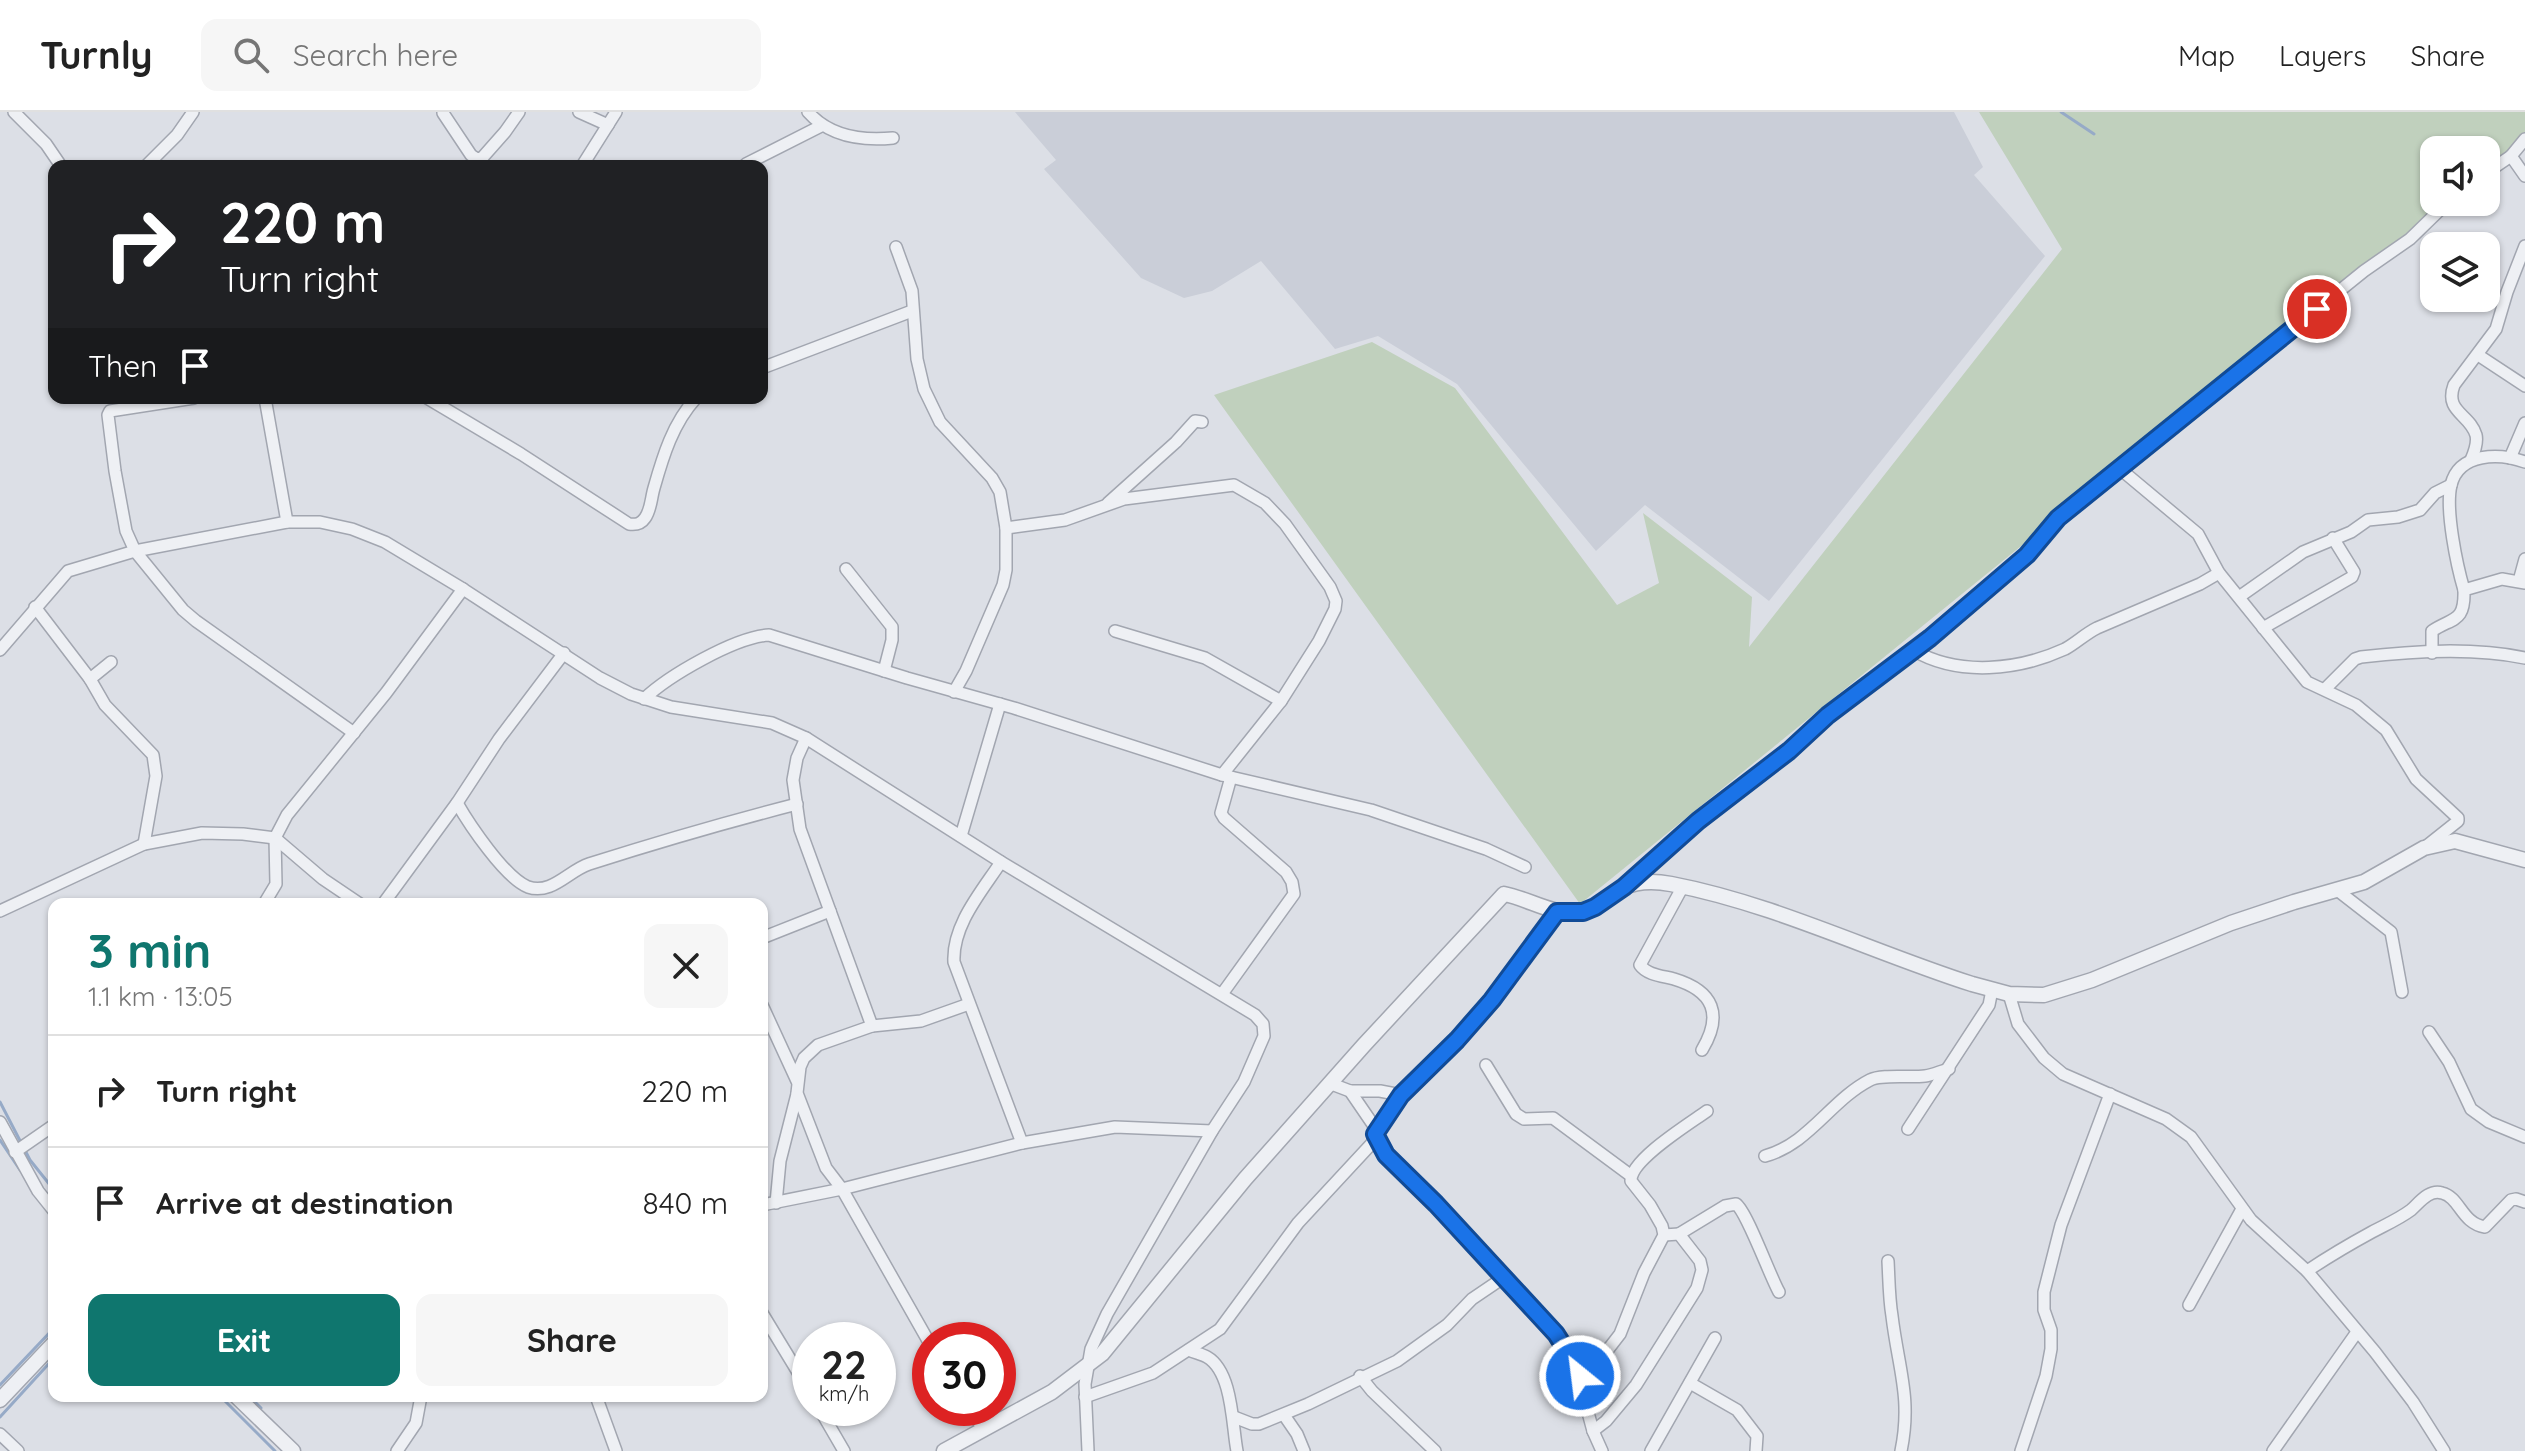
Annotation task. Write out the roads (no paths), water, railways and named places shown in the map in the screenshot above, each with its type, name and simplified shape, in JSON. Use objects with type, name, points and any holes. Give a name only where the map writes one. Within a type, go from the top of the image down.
[{"type":"street","points":[[14,112],[46,144],[57,160]]},
{"type":"street","points":[[152,160],[177,135],[193,112]]},
{"type":"street","points":[[443,113],[471,155],[477,159],[482,158],[519,112]]},
{"type":"street","points":[[579,112],[608,125]]},
{"type":"street","points":[[586,160],[616,112]]},
{"type":"street","points":[[808,112],[821,126],[847,135],[879,140],[893,138]]},
{"type":"street","points":[[754,160],[821,126]]},
{"type":"street","points":[[2500,163],[2525,139]]},
{"type":"street","points":[[2511,156],[2525,176]]},
{"type":"street","points":[[944,1451],[1052,1392],[1088,1366],[1113,1342],[1245,1179],[1502,895],[1508,894],[1557,912],[1583,912],[1624,887],[1698,821],[1930,638],[2023,559],[2058,518],[2364,271],[2410,239],[2434,216]]},
{"type":"street","points":[[2471,460],[2477,444],[2476,433],[2452,404],[2450,395],[2454,385],[2496,329],[2525,246]]},
{"type":"street","points":[[896,247],[912,291],[919,372],[924,389],[940,422],[997,485],[1002,497],[1006,528],[1003,585],[954,692]]},
{"type":"street","points":[[768,366],[912,311]]},
{"type":"street","points":[[2478,355],[2525,386]]},
{"type":"street","points":[[155,404],[110,411],[108,415],[123,516],[135,551],[183,610],[196,621],[354,733]]},
{"type":"street","points":[[266,404],[287,522]]},
{"type":"street","points":[[437,404],[629,524],[637,525],[644,521],[649,509],[672,434],[692,404]]},
{"type":"street","points":[[1006,528],[1087,514],[1107,503],[1176,442],[1195,421],[1202,422]]},
{"type":"street","points":[[2510,458],[2525,423]]},
{"type":"street","points":[[2432,653],[2432,631],[2462,614],[2464,590],[2453,539],[2451,485],[2460,469],[2471,460],[2490,456],[2525,462]]},
{"type":"street","points":[[1624,887],[1655,882],[1751,904],[1912,965],[1992,990],[2044,995],[2092,980],[2231,923],[2364,882],[2424,848],[2458,821],[2416,779],[2386,730],[2356,705],[2307,682],[2219,573],[2198,534],[2119,468]]},
{"type":"street","points":[[1107,503],[1235,485],[1265,503],[1285,524],[1330,587],[1336,604],[1326,630],[1281,701],[1227,776],[1221,813],[1286,872],[1294,894],[1222,994]]},
{"type":"street","points":[[2239,597],[2303,552],[2351,532],[2368,520],[2398,517],[2420,510],[2435,493],[2451,485]]},
{"type":"street","points":[[0,650],[68,571],[135,551],[287,522],[320,522],[352,529],[385,542],[600,678],[644,699],[671,707],[772,723],[806,738],[1001,862],[1260,1019],[1264,1036],[1244,1082],[1212,1131],[1107,1314],[1091,1349],[1085,1397],[1088,1451]]},
{"type":"street","points":[[2263,628],[2352,577],[2354,572],[2333,538]]},
{"type":"street","points":[[2464,590],[2502,579],[2522,582],[2525,559]]},
{"type":"street","points":[[846,569],[892,627],[884,671]]},
{"type":"street","points":[[1913,650],[1923,656],[1965,667],[2023,664],[2064,649],[2097,628],[2219,573]]},
{"type":"street","points":[[268,898],[276,884],[275,838],[295,802],[354,733],[463,589]]},
{"type":"street","points":[[35,607],[90,679],[105,705],[154,759],[156,776],[144,844]]},
{"type":"street","points":[[1115,631],[1205,658],[1281,701]]},
{"type":"street","points":[[644,699],[660,683],[710,656],[763,635],[1000,704],[1227,776],[1371,810],[1486,849],[1525,867]]},
{"type":"street","points":[[387,898],[499,739],[564,653]]},
{"type":"street","points":[[2325,689],[2355,659],[2432,653],[2495,653],[2525,658]]},
{"type":"street","points":[[90,679],[111,662]]},
{"type":"street","points":[[961,836],[1000,704]]},
{"type":"street","points":[[806,738],[797,758],[793,780],[800,829],[872,1026]]},
{"type":"street","points":[[457,803],[474,834],[518,881],[528,887],[547,888],[581,867],[797,804]]},
{"type":"street","points":[[0,911],[144,844],[202,833],[275,838],[323,879],[351,898]]},
{"type":"street","points":[[2424,848],[2455,841],[2525,860]]},
{"type":"street","points":[[1001,862],[966,918],[953,947],[954,962],[1022,1143]]},
{"type":"street","points":[[1682,888],[1640,965],[1644,970],[1693,986],[1704,994],[1714,1014],[1713,1032],[1702,1050]]},
{"type":"street","points":[[2337,890],[2391,932],[2402,992]]},
{"type":"street","points":[[768,936],[830,911]]},
{"type":"street","points":[[1085,1397],[1153,1373],[1220,1329],[1298,1223],[1376,1134],[1401,1095],[1492,1000],[1557,912]]},
{"type":"street","points":[[1908,1129],[1989,1005],[1992,990]]},
{"type":"street","points":[[2009,994],[2018,1024],[2044,1058],[2063,1074],[2166,1119],[2191,1137],[2242,1209],[2307,1271],[2357,1332],[2413,1402],[2444,1451]]},
{"type":"street","points":[[776,1203],[780,1161],[800,1067],[810,1051],[818,1045],[872,1026],[921,1021],[969,1004]]},
{"type":"street","points":[[768,1029],[797,1088],[826,1168],[842,1189],[918,1322]]},
{"type":"street","points":[[2429,1032],[2449,1062],[2471,1109],[2489,1122],[2525,1137]]},
{"type":"street","points":[[1486,1065],[1516,1114],[1524,1119],[1549,1116],[1556,1119],[1630,1175]]},
{"type":"street","points":[[1765,1156],[1779,1152],[1807,1134],[1852,1092],[1875,1077],[1928,1076],[1949,1069]]},
{"type":"street","points":[[1329,1083],[1350,1091],[1401,1095]]},
{"type":"street","points":[[1350,1091],[1386,1155],[1436,1204],[1556,1334],[1580,1376],[1593,1431],[1602,1451]]},
{"type":"street","points":[[2021,1451],[2046,1376],[2051,1349],[2044,1292],[2061,1225],[2110,1094]]},
{"type":"street","points":[[1580,1376],[1603,1356],[1620,1334],[1644,1273],[1664,1235],[1662,1226],[1630,1175],[1650,1153],[1707,1111]]},
{"type":"street","points":[[0,1122],[48,1204]]},
{"type":"street","points":[[768,1204],[842,1189],[1022,1143],[1115,1127],[1212,1131]]},
{"type":"street","points":[[15,1152],[48,1129]]},
{"type":"street","points":[[2307,1271],[2437,1192],[2445,1193],[2453,1200],[2468,1220],[2485,1227],[2511,1200],[2525,1202]]},
{"type":"street","points":[[1664,1235],[1679,1234],[1725,1206],[1736,1204],[1749,1222],[1760,1254],[1779,1292]]},
{"type":"street","points":[[2189,1305],[2242,1209]]},
{"type":"street","points":[[1593,1431],[1606,1421],[1650,1365],[1701,1278],[1700,1261],[1679,1234]]},
{"type":"street","points":[[1888,1261],[1892,1317],[1905,1386],[1905,1426],[1901,1451]]},
{"type":"street","points":[[1234,1417],[1259,1424],[1284,1415],[1408,1353],[1447,1325],[1472,1299],[1503,1278]]},
{"type":"street","points":[[768,1323],[792,1362]]},
{"type":"street","points":[[2273,1451],[2357,1332]]},
{"type":"street","points":[[1651,1451],[1715,1338]]},
{"type":"street","points":[[0,1400],[48,1349]]},
{"type":"street","points":[[1189,1350],[1208,1357],[1221,1374],[1234,1417],[1237,1451]]},
{"type":"street","points":[[1360,1376],[1435,1451]]},
{"type":"street","points":[[1690,1383],[1737,1410],[1757,1436],[1756,1451]]},
{"type":"street","points":[[242,1402],[293,1451]]},
{"type":"street","points":[[397,1451],[416,1423],[420,1402]]},
{"type":"street","points":[[598,1402],[616,1451]]},
{"type":"street","points":[[1284,1415],[1304,1451]]},
{"type":"street","points":[[829,1426],[844,1451]]},
{"type":"street","points":[[981,1426],[984,1430]]},
{"type":"street","points":[[0,1434],[18,1451]]},
{"type":"waterway","points":[[2061,112],[2094,134]]},
{"type":"waterway","points":[[0,1102],[30,1160],[48,1182]]},
{"type":"waterway","points":[[0,1140],[20,1170]]},
{"type":"waterway","points":[[0,1385],[48,1334]]},
{"type":"waterway","points":[[0,1417],[48,1365]]},
{"type":"waterway","points":[[226,1402],[275,1451]]},
{"type":"waterway","points":[[255,1402],[261,1408]]}]
